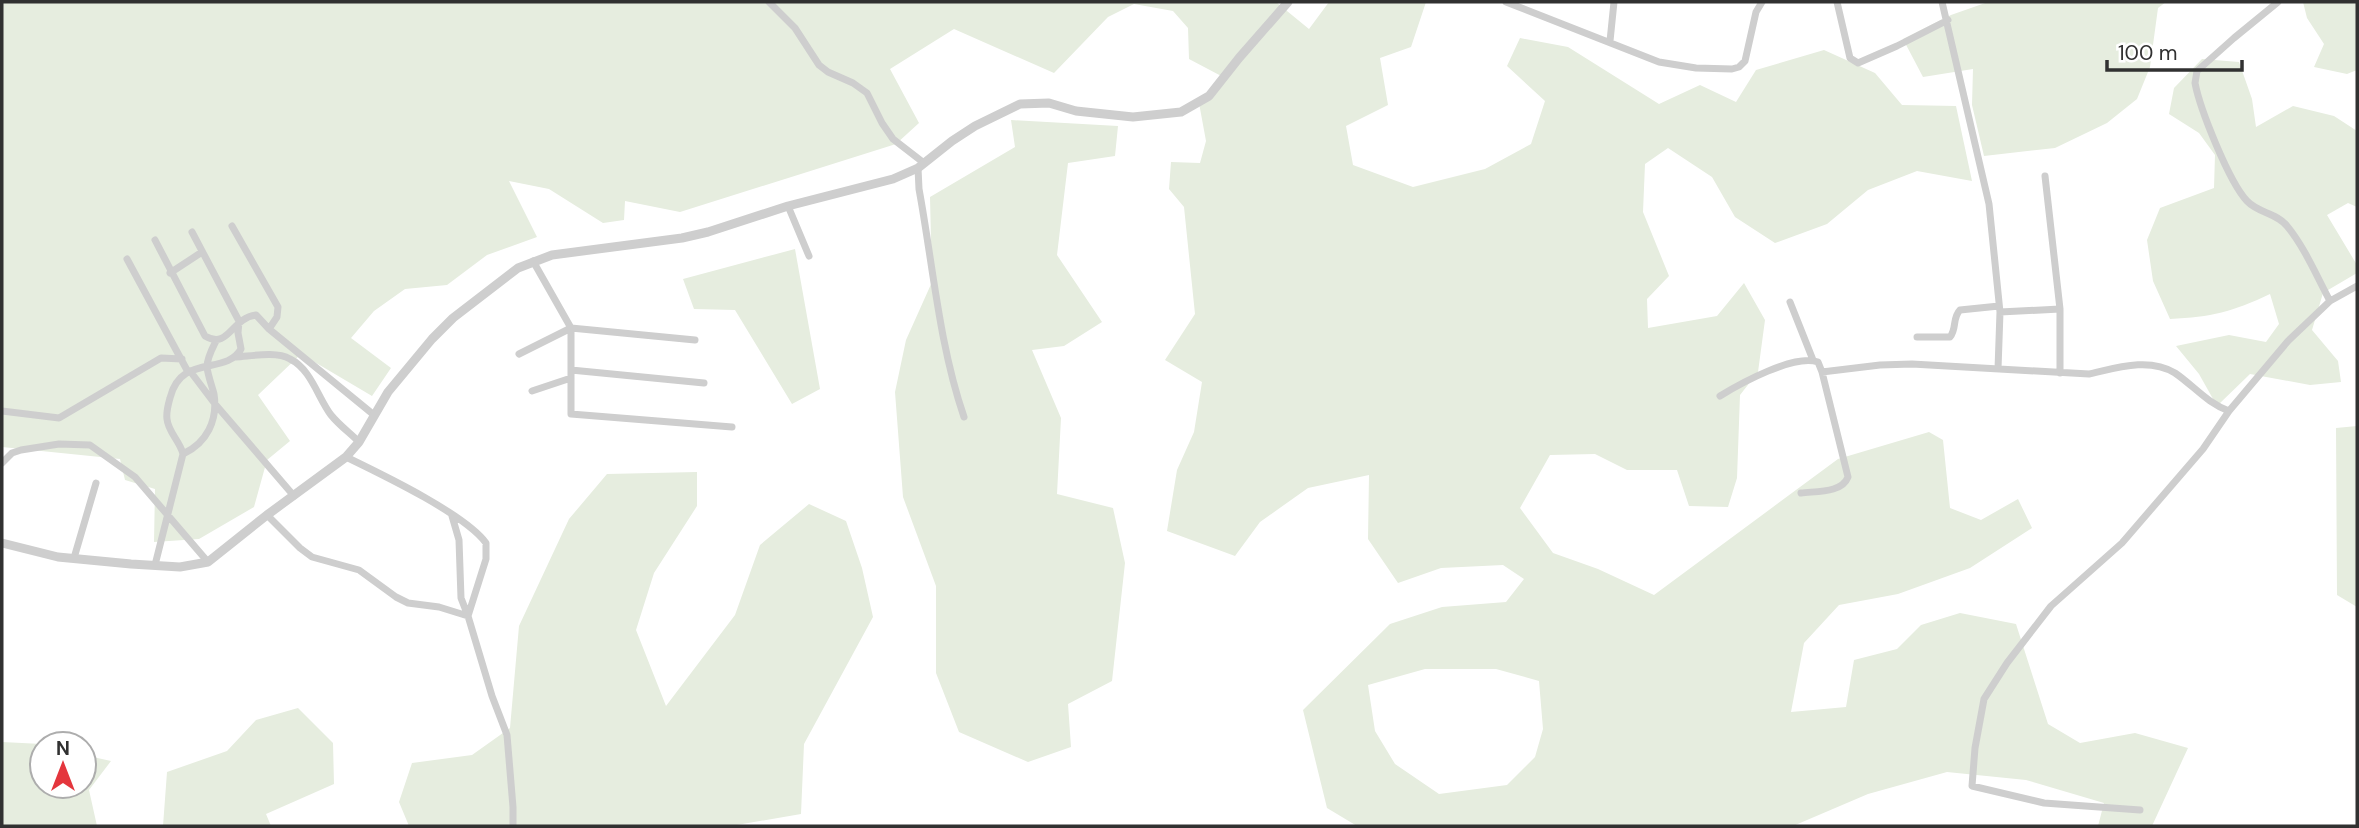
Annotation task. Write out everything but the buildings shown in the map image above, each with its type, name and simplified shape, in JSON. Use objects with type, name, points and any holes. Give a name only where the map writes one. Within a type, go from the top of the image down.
[{"type":"street","points":[[769,2],[795,28],[819,65],[867,93],[893,139],[921,165]]},
{"type":"street","points":[[2,543],[74,558],[180,567],[208,562],[346,457],[359,442],[387,393],[432,339],[453,318],[518,268],[533,261],[573,251],[682,238],[788,206],[893,179],[921,165],[975,126],[1020,103],[1049,103],[1076,111],[1133,117],[1181,112],[1209,96],[1288,2]]},
{"type":"street","points":[[1506,2],[1659,62],[1696,68],[1742,66],[1747,57],[1756,12],[1762,2]]},
{"type":"street","points":[[1611,41],[1614,2]]},
{"type":"street","points":[[1837,2],[1850,58],[1858,63],[1948,20]]},
{"type":"street","points":[[1942,2],[1989,204],[1999,309],[1998,369]]},
{"type":"street","points":[[2278,2],[2197,71],[2195,83],[2224,163],[2235,184],[2247,201],[2277,216],[2287,226],[2330,301]]},
{"type":"street","points":[[921,165],[919,189],[947,354],[964,417]]},
{"type":"street","points":[[2045,176],[2060,309],[2060,373]]},
{"type":"street","points":[[788,206],[809,256]]},
{"type":"street","points":[[232,226],[278,307],[277,317],[269,329]]},
{"type":"street","points":[[192,232],[239,321],[241,349],[235,357]]},
{"type":"street","points":[[155,240],[202,333],[216,341]]},
{"type":"street","points":[[170,273],[202,252]]},
{"type":"street","points":[[127,259],[189,371],[294,496]]},
{"type":"street","points":[[533,261],[571,328],[571,414],[732,427]]},
{"type":"street","points":[[2140,810],[2044,803],[1972,786],[1975,748],[1984,699],[2007,663],[2051,606],[2122,543],[2203,449],[2229,411],[2288,341],[2330,301],[2357,286]]},
{"type":"street","points":[[1790,302],[1813,360]]},
{"type":"street","points":[[1917,337],[1950,337],[1960,310],[2060,309]]},
{"type":"street","points":[[183,454],[198,444],[210,429],[214,416],[215,404],[207,366],[216,341],[227,335],[239,321],[256,315],[269,329],[374,415]]},
{"type":"street","points":[[519,354],[571,328],[695,340]]},
{"type":"street","points":[[155,565],[183,454],[167,422],[167,413],[176,382],[189,371],[235,357],[288,357],[305,372],[330,414],[359,442]]},
{"type":"street","points":[[2,411],[59,418],[161,358],[182,359]]},
{"type":"street","points":[[1720,396],[1763,372],[1813,360],[1818,362],[1849,477],[1846,484],[1840,488],[1801,493]]},
{"type":"street","points":[[1822,372],[1912,364],[2089,374],[2151,364],[2175,373],[2206,400],[2229,411]]},
{"type":"street","points":[[532,391],[571,374],[704,383]]},
{"type":"street","points":[[2,463],[12,453],[21,450],[59,444],[90,445],[135,477],[208,562]]},
{"type":"street","points":[[346,457],[452,515],[475,532],[487,546],[468,616]]},
{"type":"street","points":[[74,558],[96,483]]},
{"type":"street","points":[[267,515],[312,557],[359,570],[408,603],[439,607],[468,616]]},
{"type":"street","points":[[452,515],[459,540],[461,598],[507,735],[513,826]]},
{"type":"shaded area","points":[[2,2],[1276,2],[1309,29],[1329,2],[1426,2],[1411,47],[1380,58],[1388,105],[1346,126],[1353,165],[1413,187],[1485,169],[1531,144],[1545,101],[1507,66],[1520,38],[1568,47],[1659,104],[1700,85],[1736,102],[1756,70],[1824,50],[1875,73],[1902,105],[1956,106],[1972,181],[1917,171],[1868,190],[1827,224],[1775,243],[1735,217],[1712,177],[1668,148],[1645,164],[1643,212],[1669,276],[1647,299],[1648,328],[1717,316],[1744,283],[1765,320],[1758,372],[1740,395],[1737,478],[1728,507],[1689,506],[1677,470],[1627,470],[1595,454],[1550,455],[1520,508],[1553,553],[1598,569],[1654,595],[1838,459],[1929,432],[1943,440],[1950,508],[1981,520],[2018,499],[2032,528],[1970,568],[1898,594],[1839,605],[1804,643],[1791,712],[1846,707],[1854,660],[1897,649],[1921,625],[1960,613],[2016,624],[2048,724],[2080,743],[2135,733],[2188,748],[2152,826],[2098,826],[2104,803],[2026,780],[1947,772],[1868,794],[1793,826],[1357,826],[1327,808],[1303,710],[1390,624],[1442,607],[1506,602],[1524,579],[1503,565],[1441,568],[1398,583],[1368,539],[1369,475],[1308,488],[1260,522],[1235,556],[1167,531],[1177,470],[1194,432],[1202,382],[1165,360],[1195,314],[1184,207],[1169,189],[1171,162],[1200,163],[1206,141],[1199,103],[1225,78],[1189,59],[1188,28],[1173,11],[1134,4],[1108,17],[1054,73],[954,29],[890,69],[919,123],[896,144],[680,212],[625,201],[624,220],[603,223],[549,189],[509,181],[537,237],[487,255],[447,285],[405,289],[374,311],[351,338],[391,368],[372,396],[301,354],[258,395],[290,441],[267,460],[254,507],[199,539],[154,542],[155,489],[125,480],[120,459],[2,447]],"holes":[[[1425,669],[1496,669],[1539,681],[1543,729],[1535,757],[1507,785],[1439,794],[1395,764],[1375,731],[1368,685]]]},
{"type":"shaded area","points":[[1988,2],[2166,2],[2158,8],[2150,67],[2137,99],[2107,123],[2055,148],[1984,156],[1972,105],[1973,69],[1923,77],[1903,39],[1951,15]]},
{"type":"shaded area","points":[[2303,2],[2357,2],[2357,70],[2347,74],[2314,67],[2324,44],[2307,18]]},
{"type":"shaded area","points":[[2202,59],[2239,62],[2252,99],[2256,127],[2293,106],[2334,116],[2357,131],[2357,207],[2348,203],[2327,215],[2357,265],[2357,273],[2323,293],[2312,330],[2338,361],[2341,382],[2310,385],[2250,374],[2217,406],[2199,374],[2176,346],[2229,335],[2266,342],[2279,324],[2270,294],[2222,312],[2170,319],[2153,281],[2147,240],[2160,208],[2214,188],[2215,155],[2199,133],[2169,114],[2174,88]]},
{"type":"shaded area","points":[[1011,120],[1118,126],[1115,156],[1068,163],[1057,255],[1102,322],[1064,346],[1032,350],[1061,418],[1057,494],[1113,508],[1125,563],[1112,681],[1068,704],[1071,747],[1028,762],[959,732],[936,673],[936,586],[903,497],[895,392],[906,340],[932,282],[930,197],[1015,147]]},
{"type":"shaded area","points":[[795,249],[820,389],[792,404],[735,310],[694,309],[683,279]]},
{"type":"shaded area","points":[[2357,426],[2357,607],[2337,595],[2336,428]]},
{"type":"shaded area","points":[[697,472],[697,506],[654,573],[636,630],[666,706],[735,615],[760,545],[809,504],[846,521],[862,568],[873,617],[804,744],[801,814],[731,826],[409,826],[399,802],[412,763],[472,755],[510,728],[519,626],[569,519],[607,474]]},
{"type":"shaded area","points":[[298,708],[333,743],[334,784],[266,814],[271,826],[163,826],[167,772],[227,751],[256,720]]},
{"type":"shaded area","points":[[2,742],[28,743],[28,800],[91,800],[97,826],[2,826]]},
{"type":"shaded area","points":[[98,758],[111,761],[98,778]]}]
